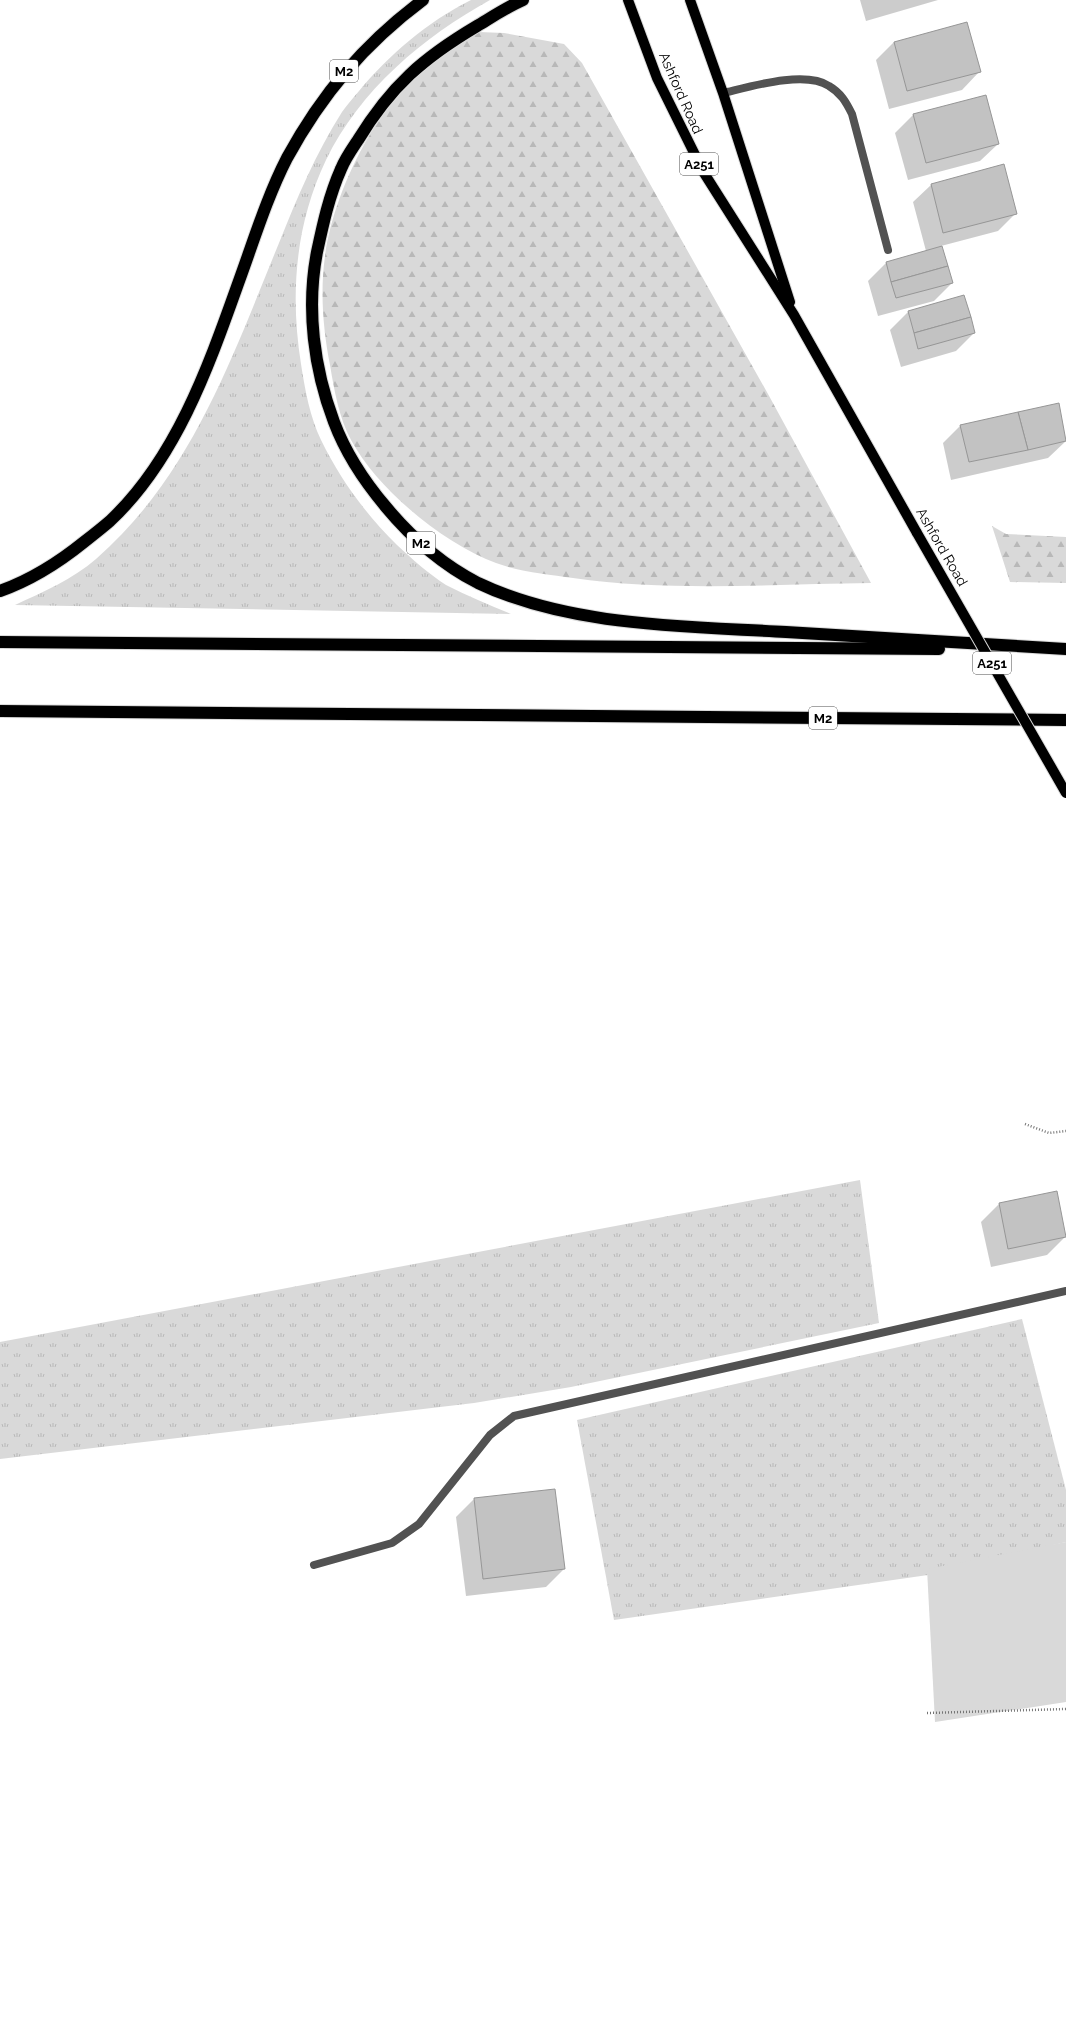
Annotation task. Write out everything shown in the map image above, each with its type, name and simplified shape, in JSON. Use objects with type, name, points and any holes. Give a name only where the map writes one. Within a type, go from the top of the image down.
[{"type":"highway","name":"M2","points":[[0,591],[26,582],[68,555],[110,521],[139,489],[168,447],[190,404],[210,358],[270,197],[286,160],[310,118],[339,77],[375,39],[423,0]]},
{"type":"highway","name":"M2","points":[[523,0],[444,46],[403,79],[371,118],[342,166],[324,216],[315,261],[312,300],[314,350],[323,392],[341,441],[363,479],[386,507],[437,557],[478,582],[526,601],[573,613],[646,624],[1066,649]]},
{"type":"highway","name":"M2","points":[[0,642],[1066,649]]},
{"type":"highway","name":"M2","points":[[0,711],[1066,720]]},
{"type":"main road","name":"Ashford Road","points":[[628,0],[657,78],[704,173],[794,315],[1066,793]]},
{"type":"main road","name":"Ashford Road","points":[[690,0],[723,93],[794,315]]},
{"type":"lane","points":[[723,93],[775,81],[802,79],[828,85],[842,96],[852,114],[888,250]]},
{"type":"lane","points":[[314,1565],[392,1543],[419,1524],[490,1435],[514,1416],[1066,1292]]},
{"type":"path","points":[[1025,1124],[1049,1133],[1066,1131]]},
{"type":"path","points":[[927,1713],[1066,1709]]},
{"type":"green space","points":[[471,0],[490,0],[441,31],[418,48],[375,88],[340,135],[326,160],[307,210],[298,260],[296,312],[298,338],[308,403],[321,440],[345,483],[386,534],[433,576],[454,589],[511,614],[15,605],[57,585],[78,573],[96,559],[129,526],[158,490],[184,452],[226,371],[293,209],[324,143],[342,112],[371,77],[396,52],[439,18]]},
{"type":"green space","points":[[479,32],[504,33],[564,44],[582,63],[768,394],[871,583],[722,586],[647,585],[573,578],[515,569],[496,563],[476,554],[455,543],[434,529],[395,495],[377,477],[363,459],[351,440],[340,413],[333,384],[326,338],[323,310],[323,270],[331,228],[340,198],[352,168],[368,138],[386,110],[406,85],[428,63],[451,46]]},
{"type":"green space","points":[[992,526],[1006,534],[1066,537],[1066,583],[1010,582]]},
{"type":"green space","points":[[860,1180],[879,1323],[571,1387],[474,1403],[0,1459],[0,1342]]},
{"type":"green space","points":[[1022,1319],[1066,1490],[1066,1542],[928,1575],[614,1620],[577,1420]]},
{"type":"green space","points":[[1066,1542],[1066,1702],[935,1722],[927,1569]]},
{"type":"building","points":[[967,22],[981,72],[907,91],[894,42]]},
{"type":"building","points":[[986,95],[999,144],[926,163],[913,114]]},
{"type":"building","points":[[1004,164],[1017,214],[943,233],[931,184]]},
{"type":"building","points":[[942,246],[948,266],[891,282],[886,262]]},
{"type":"building","points":[[948,266],[953,283],[896,298],[891,282]]},
{"type":"building","points":[[964,295],[971,317],[914,333],[908,311]]},
{"type":"building","points":[[971,317],[975,333],[918,349],[914,333]]},
{"type":"building","points":[[1059,403],[1066,441],[1028,450],[1018,412]]},
{"type":"building","points":[[1018,412],[1028,450],[969,462],[960,425]]},
{"type":"building","points":[[1057,1191],[1066,1237],[1008,1249],[999,1203]]},
{"type":"building","points":[[555,1489],[565,1569],[483,1579],[474,1498]]}]
